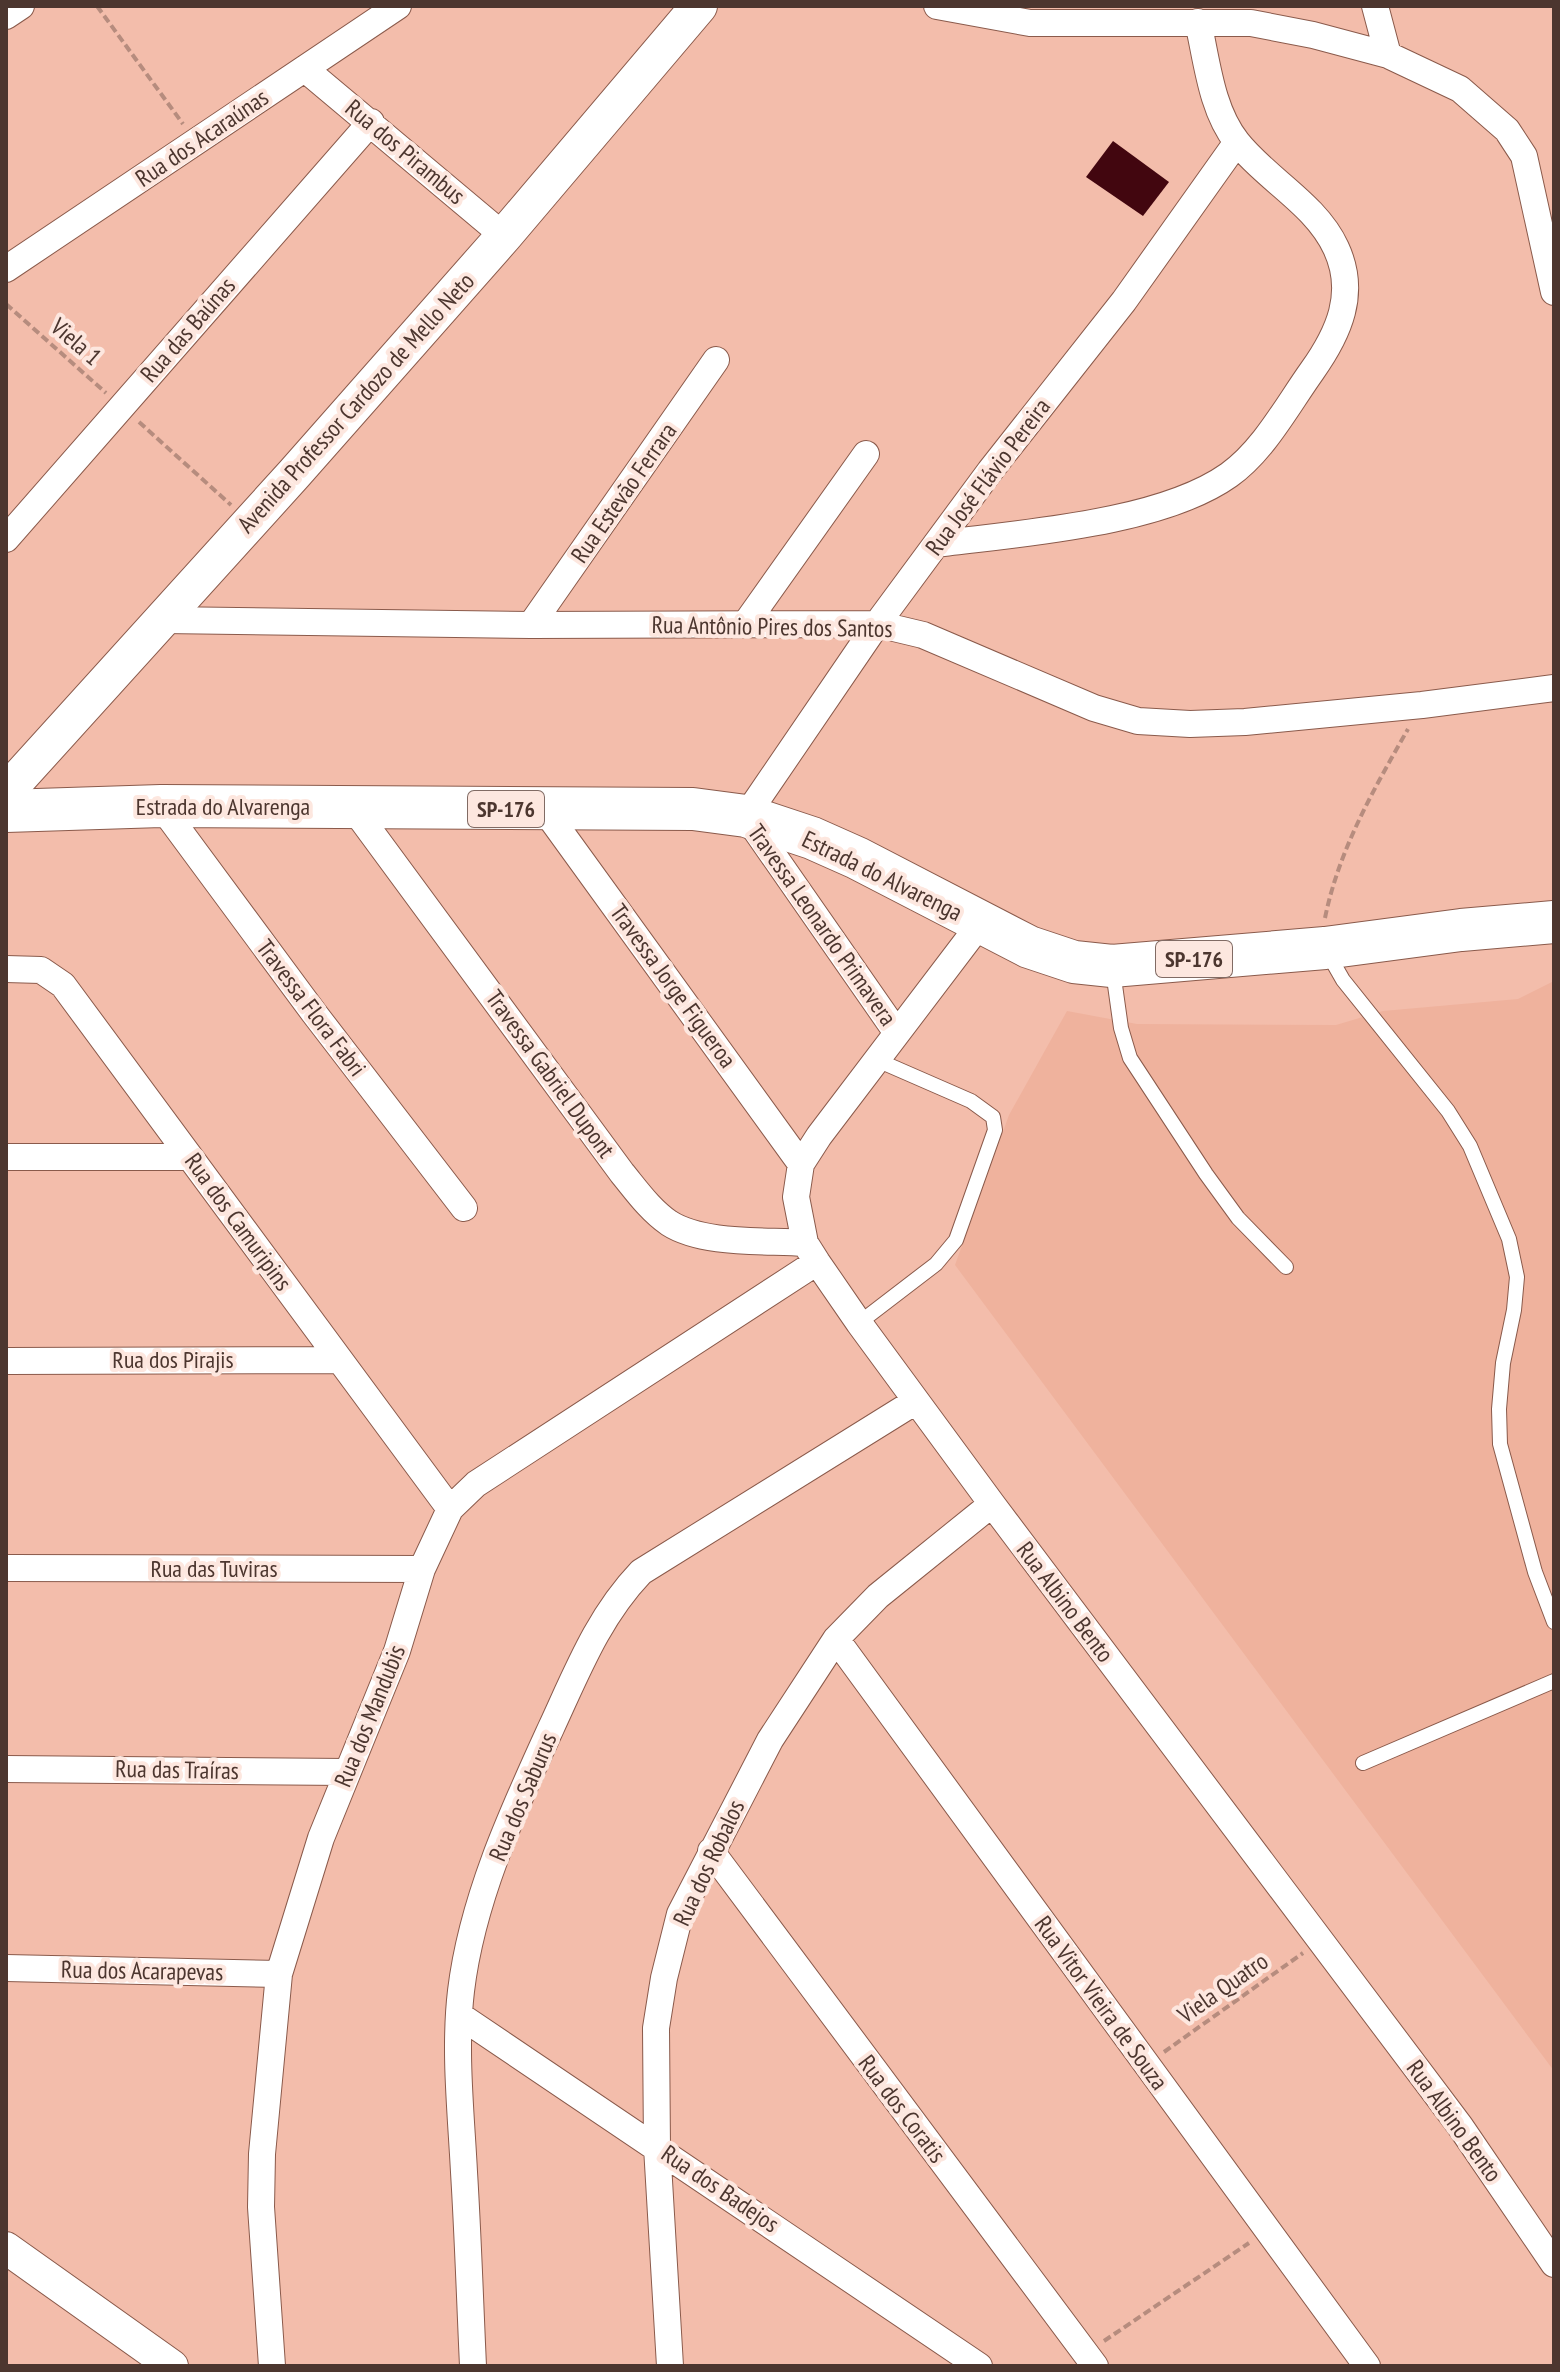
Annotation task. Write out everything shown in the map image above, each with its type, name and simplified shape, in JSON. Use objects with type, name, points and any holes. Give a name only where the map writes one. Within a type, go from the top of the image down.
[{"type":"main road","name":"Avenida Professor Cardozo de Mello Neto","points":[[6,792],[504,236],[699,6]]},
{"type":"main road","name":"Estrada do Alvarenga","points":[[6,811],[161,806],[693,809],[746,816],[812,838],[857,858],[1029,947],[1074,962],[1112,966],[1325,948],[1415,935],[1554,922]]},
{"type":"main road","name":"Estrada do Alvarenga","points":[[1415,935],[1554,942]]},
{"type":"street","points":[[6,16],[21,6]]},
{"type":"street","name":"Rua dos Acaraúnas","points":[[6,269],[398,6]]},
{"type":"street","points":[[937,6],[1030,23],[1251,23],[1313,35],[1388,55],[1460,89],[1482,105],[1507,130],[1524,156],[1554,292]]},
{"type":"street","points":[[1375,6],[1388,55]]},
{"type":"street","points":[[936,544],[1087,524],[1167,504],[1204,490],[1251,455],[1325,353],[1343,311],[1347,292],[1345,272],[1336,246],[1320,224],[1237,142],[1215,95],[1198,22]]},
{"type":"street","name":"Rua dos Pirambus","points":[[305,69],[504,236]]},
{"type":"street","name":"Rua das Baúnas","points":[[6,539],[371,122]]},
{"type":"street","name":"Rua José Flávio Pereira","points":[[746,816],[877,624],[1124,301],[1237,142]]},
{"type":"street","name":"Rua Estevão Ferrara","points":[[531,625],[716,360]]},
{"type":"street","points":[[746,623],[866,454]]},
{"type":"street","name":"Rua Antônio Pires dos Santos","points":[[163,620],[531,625],[877,624],[923,635],[1094,708],[1138,721],[1190,724],[1245,722],[1422,705],[1554,688]]},
{"type":"street","name":"Travessa Flora Fabri","points":[[161,806],[314,1013],[464,1208]]},
{"type":"street","name":"Travessa Gabriel Dupont","points":[[354,809],[651,1208],[677,1227],[707,1237],[811,1252]]},
{"type":"street","name":"Travessa Jorge Figueroa","points":[[544,809],[801,1164]]},
{"type":"street","name":"Travessa Leonardo Primavera","points":[[746,816],[897,1033]]},
{"type":"street","points":[[801,1164],[980,924]]},
{"type":"street","name":"Rua dos Camuripins","points":[[6,969],[41,970],[63,985],[450,1509]]},
{"type":"street","points":[[6,1157],[189,1157]]},
{"type":"street","name":"Rua Albino Bento","points":[[801,1164],[796,1197],[811,1252],[859,1323],[1460,2126],[1554,2264]]},
{"type":"street","name":"Rua dos Mandubis","points":[[272,2366],[261,2207],[262,2154],[279,1974],[321,1838],[397,1651],[422,1569],[450,1509],[476,1484],[811,1252]]},
{"type":"street","name":"Rua dos Pirajis","points":[[6,1361],[339,1360]]},
{"type":"street","name":"Rua dos Saburus","points":[[473,2366],[461,2116],[459,2015],[465,1968],[476,1919],[502,1841],[580,1665],[618,1596],[641,1572],[916,1401]]},
{"type":"street","name":"Rua dos Robalos","points":[[670,2366],[657,2147],[656,2028],[664,1978],[680,1914],[770,1740],[836,1639],[878,1596],[992,1504]]},
{"type":"street","name":"Rua das Tuviras","points":[[6,1568],[422,1569]]},
{"type":"street","name":"Rua Vitor Vieira de Souza","points":[[836,1639],[1367,2366]]},
{"type":"street","name":"Rua das Traíras","points":[[6,1769],[347,1772]]},
{"type":"street","name":"Rua dos Coratis","points":[[711,1851],[1090,2360]]},
{"type":"street","name":"Rua dos Acarapevas","points":[[6,1968],[279,1974]]},
{"type":"street","name":"Rua dos Badejos","points":[[459,2015],[979,2366]]},
{"type":"street","points":[[6,2248],[172,2366]]},
{"type":"lane","points":[[1325,948],[1343,980],[1448,1111],[1470,1146],[1509,1239],[1517,1277],[1502,1379],[1500,1444],[1535,1572],[1554,1622]]},
{"type":"lane","points":[[1112,966],[1124,1043],[1130,1058],[1180,1137],[1238,1218],[1286,1267]]},
{"type":"lane","points":[[859,1323],[936,1264],[956,1240],[995,1130],[993,1117],[971,1101],[877,1060]]},
{"type":"lane","points":[[1363,1763],[1554,1681]]},
{"type":"path","points":[[97,6],[196,142]]},
{"type":"path","name":"Viela 1","points":[[6,304],[250,523]]},
{"type":"path","points":[[1325,948],[1324,921],[1337,871],[1355,828],[1422,705]]},
{"type":"path","name":"Viela Quatro","points":[[1145,2064],[1321,1940]]},
{"type":"path","points":[[1090,2360],[1268,2230]]},
{"type":"shaded area","points":[[1554,981],[1554,2071],[955,1265],[1009,1115],[1067,1011],[1137,1024],[1336,1025],[1383,1011],[1518,999]]},
{"type":"building","points":[[1113,141],[1169,182],[1143,216],[1086,177]]}]
